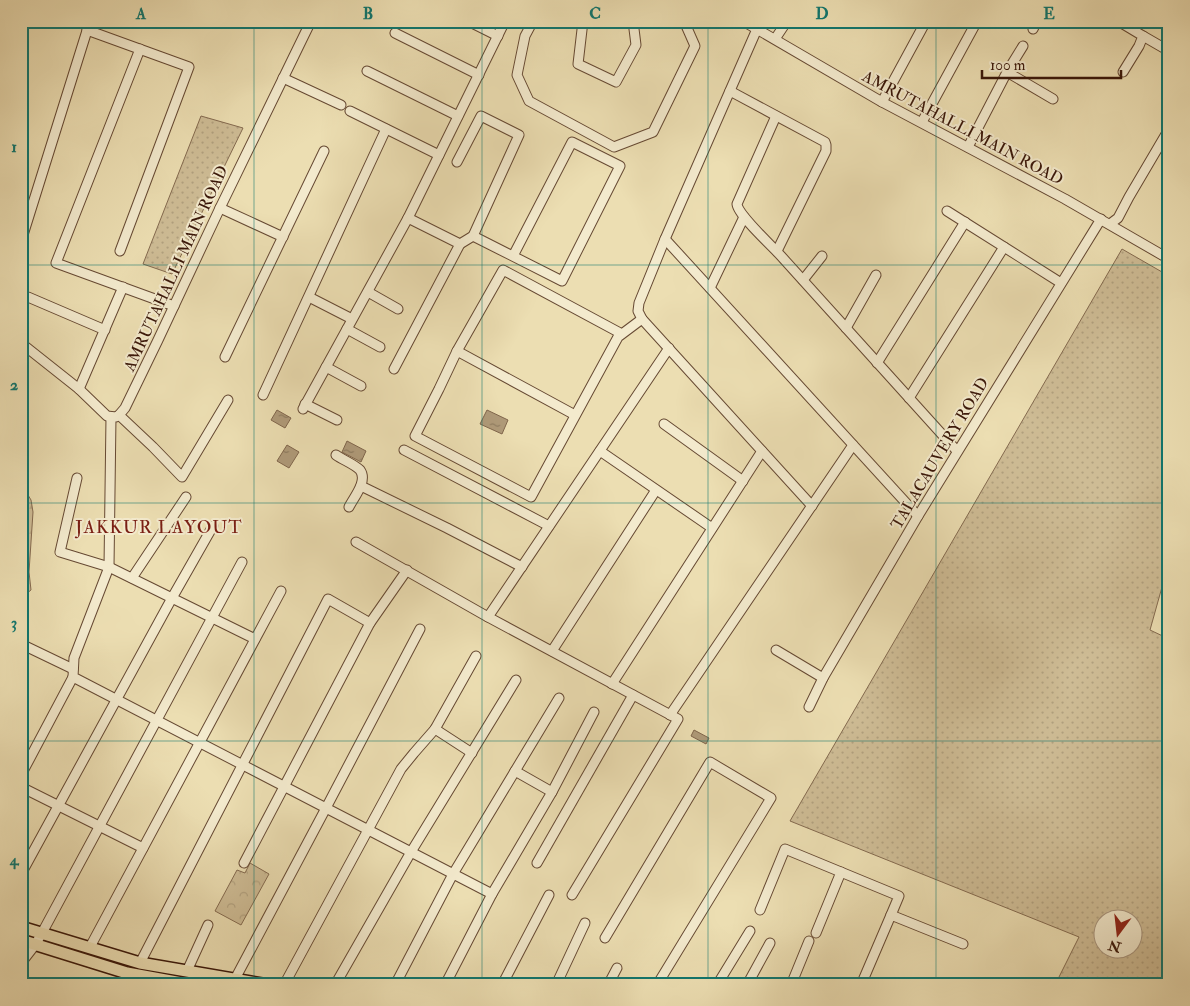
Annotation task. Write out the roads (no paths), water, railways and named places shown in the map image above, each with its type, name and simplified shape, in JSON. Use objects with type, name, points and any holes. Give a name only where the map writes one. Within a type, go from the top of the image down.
[{"type":"main road","points":[[21,927],[140,963],[268,985]]},
{"type":"main road","points":[[21,940],[127,973],[193,985]]},
{"type":"street","points":[[21,28],[23,21]]},
{"type":"street","name":"AMRUTAHALLI MAIN ROAD","points":[[115,416],[124,408],[147,364],[311,21]]},
{"type":"street","points":[[468,21],[498,36]]},
{"type":"street","points":[[337,420],[304,407],[408,218],[505,21]]},
{"type":"street","points":[[533,21],[525,36],[517,75],[529,101],[614,147],[653,132],[695,46],[684,21]]},
{"type":"street","points":[[583,21],[578,64],[616,82],[636,45],[633,21]]},
{"type":"street","name":"AMRUTAHALLI MAIN ROAD","points":[[743,21],[882,102],[1065,198],[1166,257]]},
{"type":"street","points":[[774,39],[787,21]]},
{"type":"street","points":[[882,102],[926,21]]},
{"type":"street","points":[[922,122],[977,21]]},
{"type":"street","points":[[1123,23],[1169,51]]},
{"type":"street","points":[[23,235],[88,26],[140,49],[189,67],[120,251]]},
{"type":"street","points":[[757,29],[665,239],[639,303],[638,311],[642,319],[812,506]]},
{"type":"street","points":[[395,33],[479,75]]},
{"type":"street","points":[[1123,72],[1143,36]]},
{"type":"street","points":[[968,147],[1007,72],[1023,46]]},
{"type":"street","points":[[140,49],[56,262],[174,306]]},
{"type":"street","points":[[367,71],[458,116]]},
{"type":"street","points":[[1007,72],[1053,99]]},
{"type":"street","points":[[283,78],[341,105]]},
{"type":"street","points":[[730,91],[825,142],[826,148],[777,252]]},
{"type":"street","points":[[350,111],[439,156]]},
{"type":"street","points":[[394,368],[460,244],[473,236],[519,135],[481,116],[457,162]]},
{"type":"street","points":[[776,116],[737,204],[738,208],[744,217],[957,451]]},
{"type":"street","points":[[263,395],[386,129]]},
{"type":"street","points":[[1110,224],[1118,218],[1169,129]]},
{"type":"street","points":[[473,236],[562,281],[620,166],[572,142],[513,256]]},
{"type":"street","points":[[225,357],[324,151]]},
{"type":"street","points":[[220,208],[283,237]]},
{"type":"street","points":[[948,211],[1061,282]]},
{"type":"street","points":[[710,288],[744,217]]},
{"type":"street","points":[[408,218],[460,244]]},
{"type":"street","name":"TALACAUVERY ROAD","points":[[809,706],[823,678],[918,516],[1100,219]]},
{"type":"street","points":[[877,363],[965,222]]},
{"type":"street","points":[[665,239],[918,516]]},
{"type":"street","points":[[909,398],[1004,246]]},
{"type":"street","points":[[1166,257],[1169,246]]},
{"type":"street","points":[[803,280],[822,256]]},
{"type":"street","points":[[622,334],[503,270],[457,352],[415,436],[531,497],[618,337],[622,334],[642,319]]},
{"type":"street","points":[[846,328],[876,274]]},
{"type":"street","points":[[79,389],[123,287]]},
{"type":"street","points":[[368,292],[398,309]]},
{"type":"street","points":[[28,297],[105,330]]},
{"type":"street","points":[[309,297],[352,319]]},
{"type":"street","points":[[347,329],[380,347]]},
{"type":"street","points":[[21,343],[79,389],[108,416],[115,416],[153,447],[182,477],[228,400]]},
{"type":"street","points":[[488,617],[669,348]]},
{"type":"street","points":[[457,352],[575,415]]},
{"type":"street","points":[[326,367],[361,386]]},
{"type":"street","points":[[21,774],[73,673],[74,658],[109,567],[115,416]]},
{"type":"street","points":[[664,424],[743,481]]},
{"type":"street","points":[[670,715],[853,444]]},
{"type":"street","points":[[404,450],[549,526]]},
{"type":"street","points":[[600,451],[712,528]]},
{"type":"street","points":[[612,684],[762,451]]},
{"type":"street","points":[[336,455],[358,469],[362,475],[361,486],[349,506]]},
{"type":"street","points":[[466,482],[476,467]]},
{"type":"street","points":[[76,478],[60,552],[109,567],[255,639]]},
{"type":"street","points":[[361,486],[522,567]]},
{"type":"street","points":[[552,652],[656,490]]},
{"type":"street","points":[[132,578],[186,497]]},
{"type":"street","points":[[21,874],[213,526]]},
{"type":"street","points":[[356,542],[488,617],[678,719],[572,895]]},
{"type":"street","points":[[21,963],[42,934],[242,562]]},
{"type":"street","points":[[244,863],[370,623],[407,570]]},
{"type":"street","points":[[90,947],[281,591]]},
{"type":"street","points":[[140,963],[328,600],[370,623]]},
{"type":"street","points":[[235,979],[420,629]]},
{"type":"street","points":[[21,644],[116,700],[492,894]]},
{"type":"street","points":[[776,650],[823,678]]},
{"type":"street","points":[[284,985],[402,769],[435,729],[476,656]]},
{"type":"street","points":[[335,985],[411,852],[516,680]]},
{"type":"street","points":[[537,863],[633,695]]},
{"type":"street","points":[[395,985],[453,874],[559,698]]},
{"type":"street","points":[[445,985],[492,894],[552,792],[594,712]]},
{"type":"street","points":[[435,729],[472,754]]},
{"type":"street","points":[[605,938],[710,762],[771,798],[657,985]]},
{"type":"street","points":[[515,771],[552,792]]},
{"type":"street","points":[[21,787],[143,848]]},
{"type":"street","points":[[760,910],[785,849],[899,896],[861,985]]},
{"type":"street","points":[[816,933],[841,872]]},
{"type":"street","points":[[502,985],[549,895]]},
{"type":"street","points":[[891,915],[963,944]]},
{"type":"street","points":[[556,985],[584,924]]},
{"type":"street","points":[[187,971],[208,925]]},
{"type":"street","points":[[717,985],[750,931]]},
{"type":"street","points":[[791,985],[809,941]]},
{"type":"street","points":[[747,985],[770,943]]},
{"type":"street","points":[[608,985],[617,968]]},
{"type":"water","points":[[277,410],[291,418],[285,428],[271,420]]},
{"type":"water","points":[[487,410],[508,420],[502,434],[480,424]]},
{"type":"water","points":[[347,441],[366,451],[361,462],[342,452]]},
{"type":"water","points":[[287,445],[299,452],[289,468],[277,461]]},
{"type":"water","points":[[694,730],[709,738],[706,744],[691,736]]},
{"type":"district","name":"JAKKUR LAYOUT","points":[[159,527]]}]
